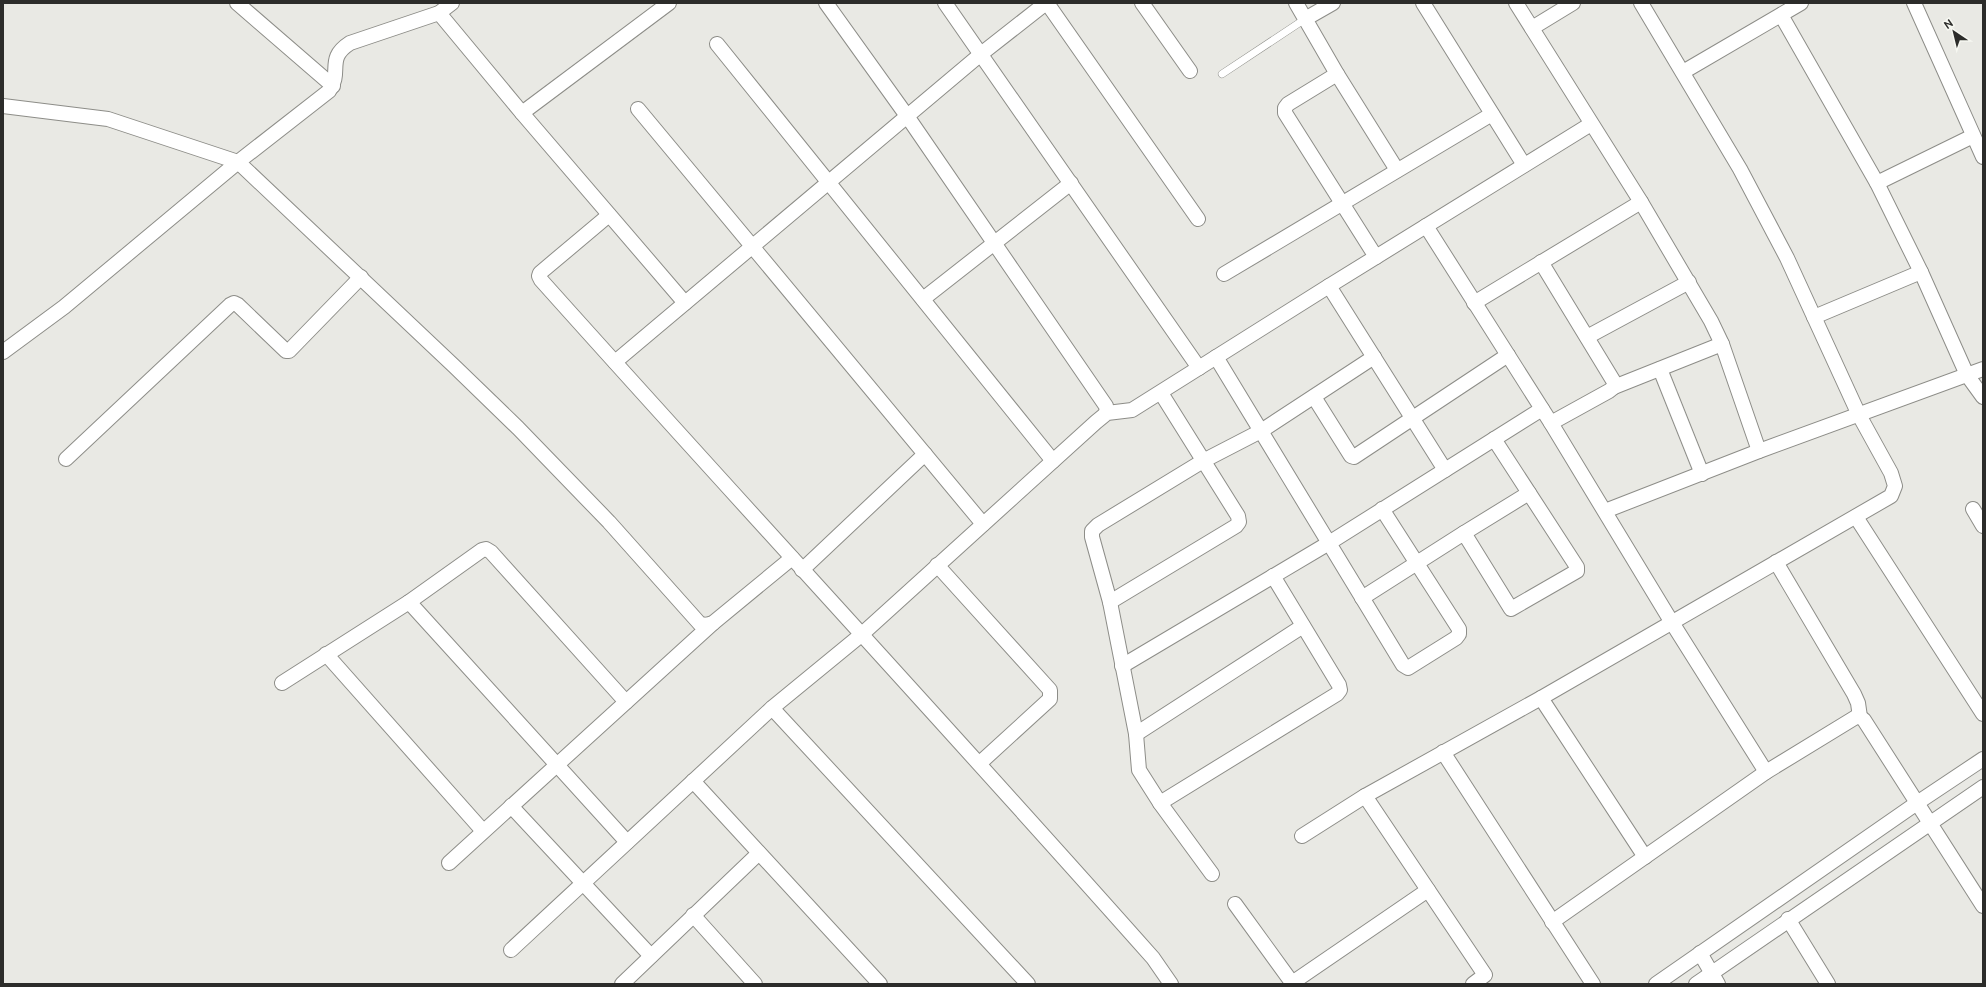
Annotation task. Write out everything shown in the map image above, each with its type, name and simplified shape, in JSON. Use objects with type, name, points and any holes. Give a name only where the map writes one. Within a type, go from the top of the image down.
[{"type":"street","points":[[237,3],[333,86]]},
{"type":"street","points":[[3,352],[64,307],[238,162],[330,91],[333,86],[336,58],[343,47],[350,43],[439,13],[452,3]]},
{"type":"street","points":[[522,113],[669,3]]},
{"type":"street","points":[[826,3],[907,116],[1106,406],[1114,413]]},
{"type":"street","points":[[945,3],[1199,368]]},
{"type":"street","points":[[615,362],[980,54],[1046,3],[1198,219]]},
{"type":"street","points":[[1142,3],[1190,71]]},
{"type":"street","points":[[1296,3],[1337,74],[1396,170]]},
{"type":"street","points":[[1306,19],[1333,3]]},
{"type":"street","points":[[1423,3],[1524,165]]},
{"type":"street","points":[[1516,3],[1641,202],[1689,282],[1722,344],[1759,451]]},
{"type":"street","points":[[1532,28],[1574,3]]},
{"type":"street","points":[[1302,836],[1366,796],[1541,698],[1891,496],[1895,486],[1891,473],[1859,415],[1787,258],[1740,169],[1641,3]]},
{"type":"street","points":[[1682,72],[1801,3]]},
{"type":"street","points":[[1914,3],[1983,157]]},
{"type":"street","points":[[439,13],[522,113],[685,303]]},
{"type":"street","points":[[1781,15],[1877,183],[1922,272],[1967,375],[1983,397]]},
{"type":"street","points":[[717,44],[829,181],[1053,461]]},
{"type":"street","points":[[1337,74],[1288,104],[1284,113],[1376,257]]},
{"type":"street","points":[[3,106],[108,119],[238,162],[361,277],[518,428],[609,522],[700,624],[706,625],[713,623]]},
{"type":"street","points":[[638,109],[753,245],[983,524]]},
{"type":"street","points":[[1224,274],[1492,114]]},
{"type":"street","points":[[511,950],[772,708],[861,635],[936,565],[1053,461],[1114,413],[1132,410],[1161,393],[1328,286],[1591,124]]},
{"type":"street","points":[[1877,183],[1973,136]]},
{"type":"street","points":[[923,299],[1071,183]]},
{"type":"street","points":[[1474,303],[1641,202]]},
{"type":"street","points":[[609,215],[540,273],[539,276],[802,570],[980,763],[1153,958],[1171,984]]},
{"type":"street","points":[[1426,226],[1551,423],[1671,622],[1766,772]]},
{"type":"street","points":[[1541,262],[1614,382],[1614,387]]},
{"type":"street","points":[[1814,317],[1922,272]]},
{"type":"street","points":[[66,459],[230,305],[234,303],[238,305],[286,351],[289,351],[361,277]]},
{"type":"street","points":[[1587,337],[1689,282]]},
{"type":"street","points":[[1328,286],[1445,470]]},
{"type":"street","points":[[1551,423],[1614,387],[1722,344]]},
{"type":"street","points":[[1314,397],[1351,456],[1357,455],[1508,355]]},
{"type":"street","points":[[1216,357],[1362,598],[1408,668],[1456,638],[1459,634],[1459,629],[1382,509]]},
{"type":"street","points":[[1212,874],[1160,803],[1139,770],[1136,734],[1110,602],[1092,537],[1094,527],[1203,461],[1261,431],[1374,357]]},
{"type":"street","points":[[1660,369],[1702,474]]},
{"type":"street","points":[[1605,511],[1759,451],[1983,369]]},
{"type":"street","points":[[1110,602],[1236,526],[1239,522],[1238,516],[1161,393]]},
{"type":"street","points":[[1122,666],[1329,542],[1542,409]]},
{"type":"street","points":[[1464,533],[1511,609],[1577,571],[1577,567],[1494,439]]},
{"type":"street","points":[[802,570],[925,454]]},
{"type":"street","points":[[1362,598],[1529,493]]},
{"type":"street","points":[[1973,509],[1983,526]]},
{"type":"street","points":[[1856,517],[1983,714]]},
{"type":"street","points":[[282,683],[409,602],[482,550],[486,549],[491,552],[626,702]]},
{"type":"street","points":[[449,863],[713,623],[792,558]]},
{"type":"street","points":[[1776,562],[1854,694],[1858,703],[1860,717],[1983,906]]},
{"type":"street","points":[[936,565],[1050,690],[1051,694],[1050,699],[980,763]]},
{"type":"street","points":[[1160,803],[1337,694],[1340,690],[1339,685],[1273,576]]},
{"type":"street","points":[[409,602],[627,842]]},
{"type":"street","points":[[1136,734],[1303,626]]},
{"type":"street","points":[[326,654],[483,832]]},
{"type":"street","points":[[1541,698],[1645,857]]},
{"type":"street","points":[[772,708],[1028,984]]},
{"type":"street","points":[[1552,922],[1766,772],[1852,719],[1860,717]]},
{"type":"street","points":[[1443,752],[1593,984]]},
{"type":"street","points":[[1656,984],[1983,759]]},
{"type":"street","points":[[693,781],[880,984]]},
{"type":"street","points":[[1696,984],[1715,978],[1788,919],[1983,787]]},
{"type":"street","points":[[1366,796],[1488,980],[1473,984]]},
{"type":"street","points":[[511,806],[584,882],[651,956]]},
{"type":"street","points":[[627,982],[651,956],[759,853]]},
{"type":"street","points":[[1235,904],[1293,983],[1428,890]]},
{"type":"street","points":[[694,916],[755,984]]},
{"type":"street","points":[[1788,919],[1828,984]]},
{"type":"street","points":[[1700,953],[1715,978]]},
{"type":"lane","points":[[1222,74],[1306,19]]}]
